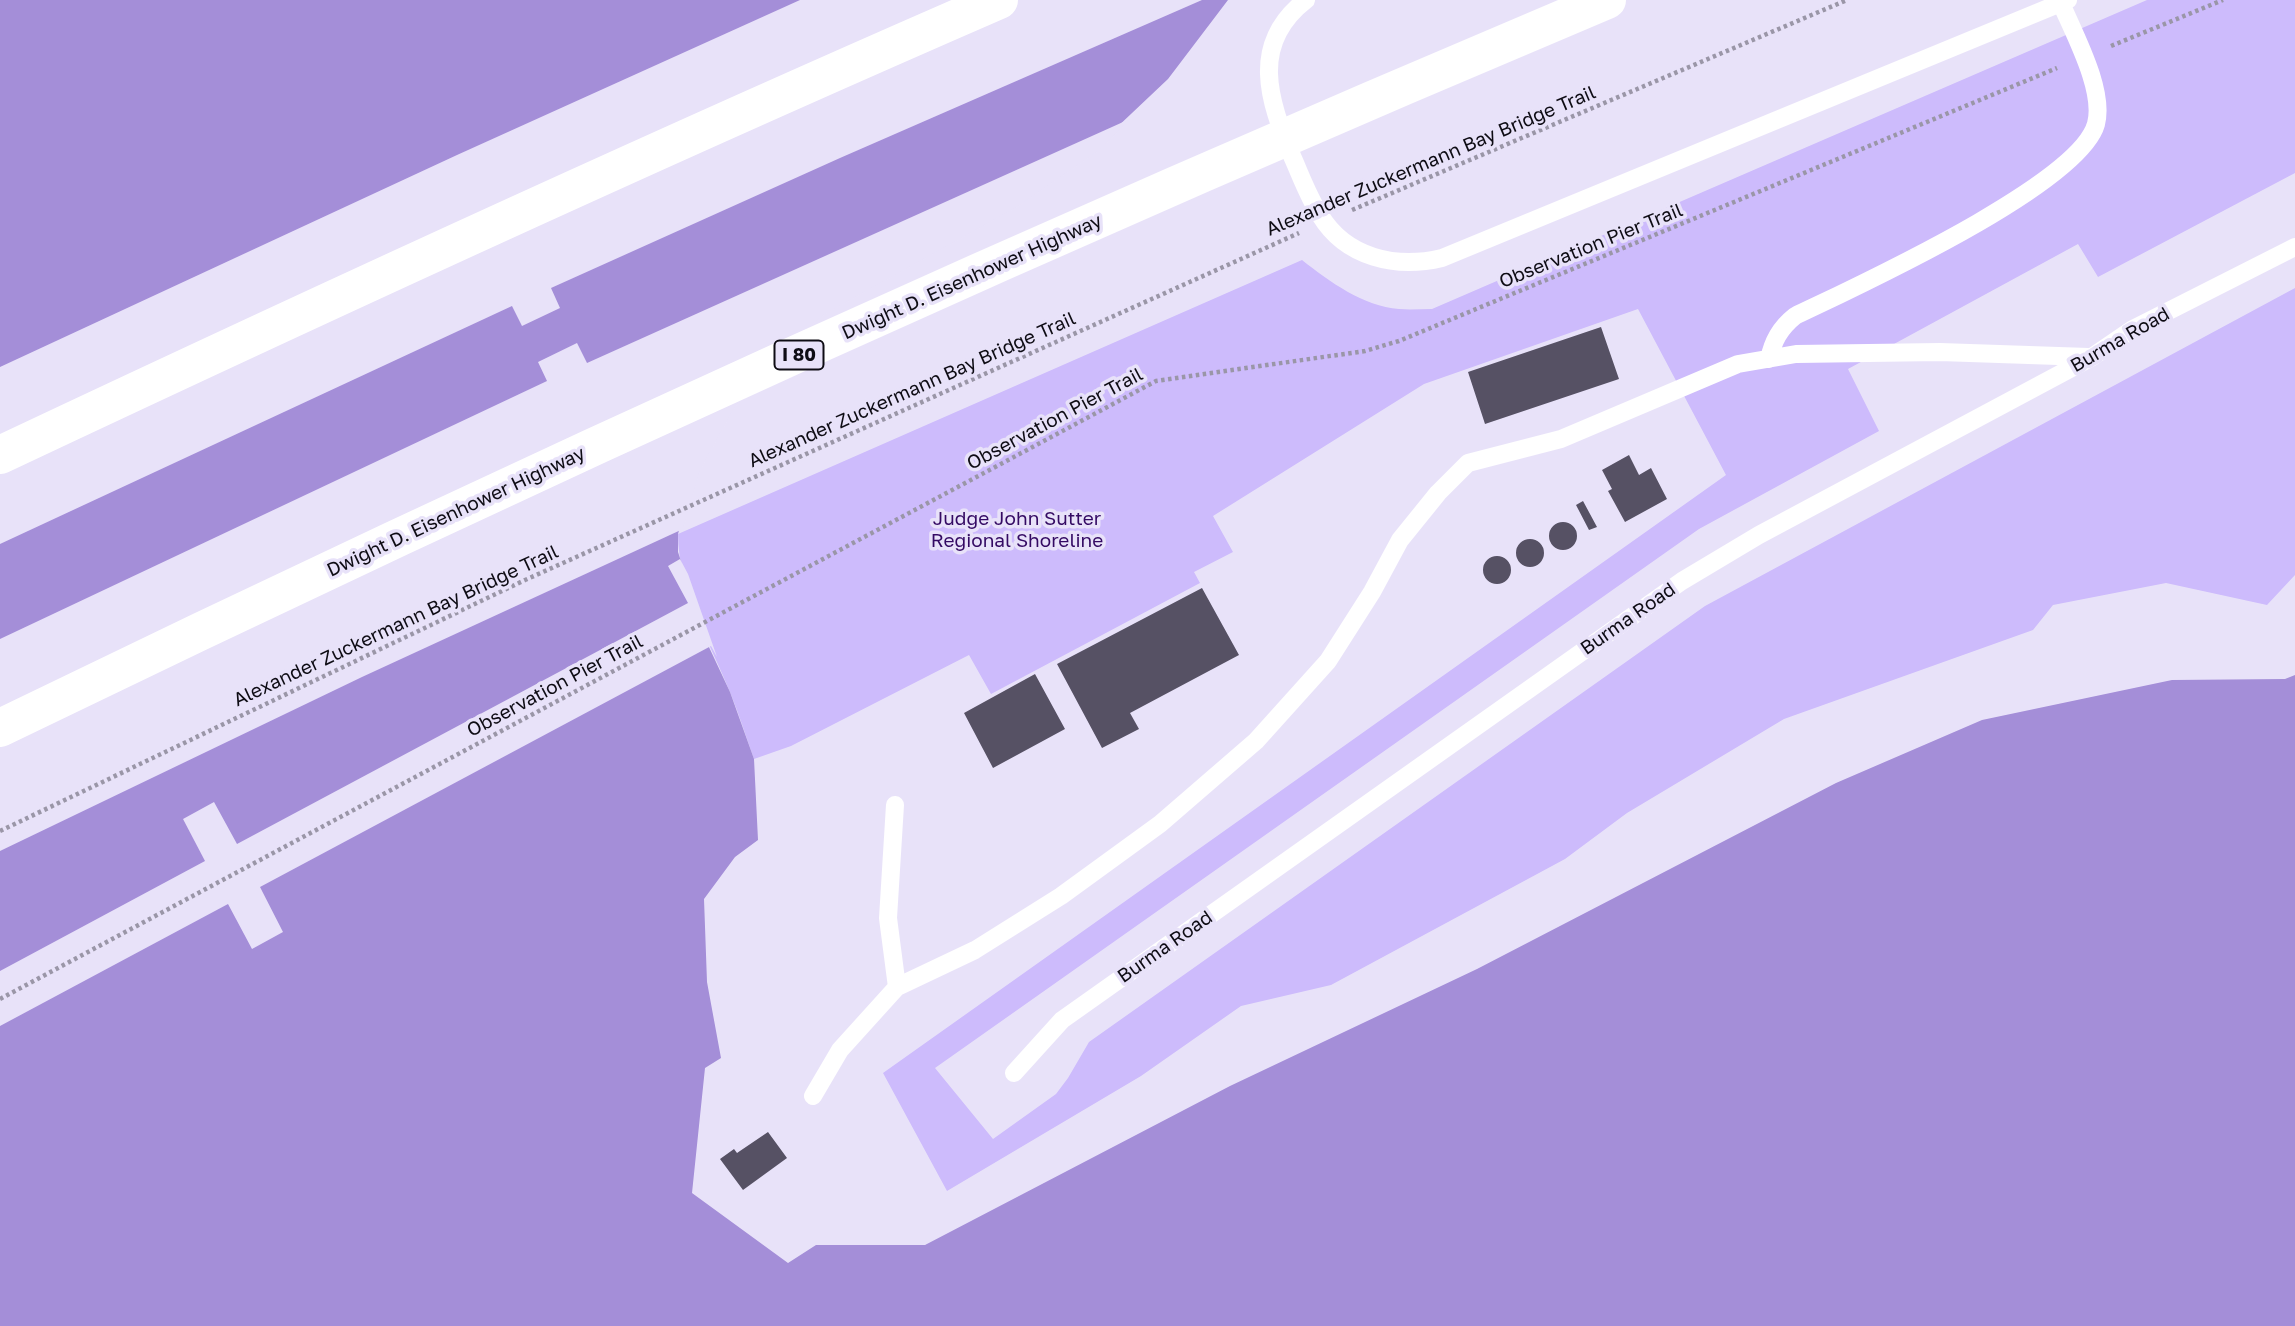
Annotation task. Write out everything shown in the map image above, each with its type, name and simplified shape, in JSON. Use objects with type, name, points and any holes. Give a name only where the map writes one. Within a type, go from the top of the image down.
[{"type":"highway","points":[[0,456],[381,277],[999,0]]},
{"type":"highway","name":"Dwight D. Eisenhower Highway","points":[[0,728],[649,422],[1244,157],[1608,0]]},
{"type":"lane","points":[[1306,0],[1289,16],[1273,46],[1269,62],[1269,81],[1275,116],[1312,202],[1332,230],[1367,254],[1386,261],[1405,263],[1442,258],[2064,1],[2096,99],[2096,124],[2083,146],[2032,188],[1986,218],[1904,263],[1795,316],[1783,326],[1773,343],[1769,359]]},
{"type":"lane","name":"Burma Road","points":[[1014,1073],[1062,1020],[1682,581],[1759,535],[2092,357],[2133,329],[2295,247]]},
{"type":"lane","points":[[813,1096],[841,1050],[897,986],[975,950],[1061,896],[1160,824],[1256,741],[1328,661],[1373,592],[1401,540],[1438,493],[1468,463],[1561,439],[1738,364],[1796,354],[1940,352],[2092,357]]},
{"type":"lane","points":[[895,805],[888,918],[897,986]]},
{"type":"path","name":"Alexander Zuckermann Bay Bridge Trail","points":[[1342,215],[1847,0]]},
{"type":"path","name":"Observation Pier Trail","points":[[0,999],[1156,381],[1365,351],[1399,341],[2223,0]]},
{"type":"path","name":"Alexander Zuckermann Bay Bridge Trail","points":[[0,831],[525,580],[1306,230]]},
{"type":"green space","name":"Judge John Sutter Regional Shoreline","points":[[2147,0],[2295,0],[2295,173],[2098,277],[2078,244],[1848,369],[1879,431],[1699,529],[935,1068],[993,1139],[1056,1094],[1089,1042],[1705,606],[2295,288],[2295,575],[2267,605],[2166,583],[2053,605],[2033,630],[1784,719],[1627,813],[1565,859],[1331,985],[1241,1006],[1141,1076],[947,1191],[883,1073],[1726,475],[1638,309],[1424,384],[1213,516],[1233,552],[1194,572],[1200,583],[991,694],[969,655],[791,746],[754,759],[733,700],[689,595],[679,554],[678,534],[1302,260],[1336,284],[1373,303],[1399,309],[1432,309]]},
{"type":"shaded area","points":[[0,0],[1228,0],[1168,79],[1095,148],[823,311],[770,352],[730,408],[697,468],[678,534],[678,552],[708,645],[730,692],[754,759],[758,840],[735,857],[704,899],[707,982],[721,1058],[705,1068],[692,1193],[788,1263],[816,1245],[925,1245],[1230,1086],[1477,969],[1836,783],[1982,720],[2172,680],[2285,679],[2295,675],[2295,1326],[0,1326]]},
{"type":"pier","points":[[800,0],[1202,0],[551,288],[560,308],[522,326],[512,306],[0,544],[0,367],[457,155]]},
{"type":"pier","points":[[1132,118],[1098,151],[1017,207],[825,314],[773,355],[733,410],[700,470],[683,529],[362,677],[0,851],[0,639],[547,381],[538,362],[577,343],[587,363]]},
{"type":"pier","points":[[680,559],[688,574],[717,657],[711,646],[260,887],[283,932],[252,949],[228,904],[0,1026],[0,971],[205,861],[183,819],[214,802],[237,844],[688,603],[668,566]]},
{"type":"building","points":[[1601,327],[1619,379],[1485,424],[1468,372]]},
{"type":"building","points":[[1629,455],[1639,475],[1651,468],[1667,499],[1625,522],[1608,491],[1612,489],[1602,470]]},
{"type":"building","points":[[1583,501],[1597,527],[1589,530],[1576,505]]},
{"type":"building","points":[[1563,522],[1573,526],[1577,536],[1573,546],[1563,550],[1553,546],[1549,536],[1553,526]]},
{"type":"building","points":[[1530,539],[1540,543],[1544,553],[1540,563],[1530,567],[1520,563],[1516,553],[1520,543]]},
{"type":"building","points":[[1497,556],[1507,560],[1511,570],[1507,580],[1497,584],[1487,580],[1483,570],[1487,560]]},
{"type":"building","points":[[1202,588],[1239,655],[1130,713],[1139,729],[1102,748],[1057,664]]},
{"type":"building","points":[[1035,674],[1065,729],[993,768],[964,713]]},
{"type":"building","points":[[768,1132],[787,1158],[743,1190],[720,1159],[734,1149],[737,1153]]}]
